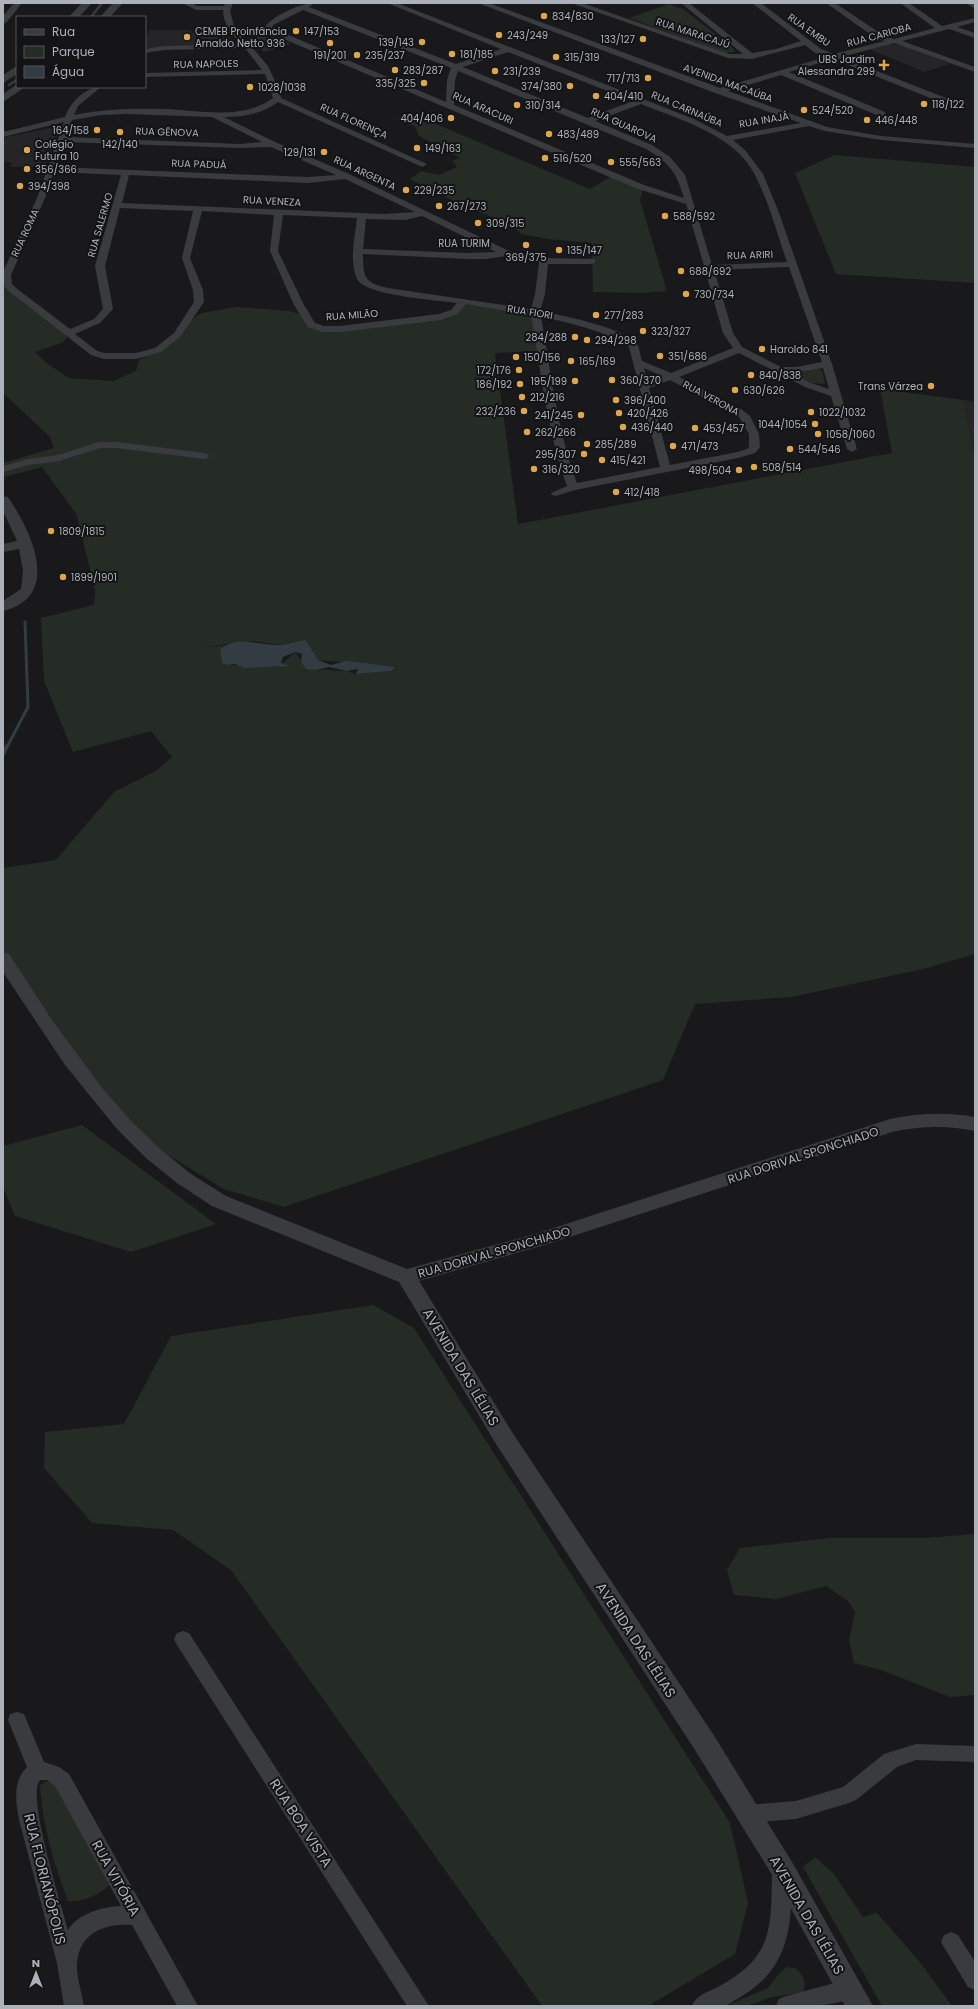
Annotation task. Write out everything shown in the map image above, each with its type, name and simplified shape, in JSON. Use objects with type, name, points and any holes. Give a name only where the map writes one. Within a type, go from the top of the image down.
[{"type":"street","points":[[3,21],[18,3]]},
{"type":"street","points":[[75,16],[87,3]]},
{"type":"street","points":[[106,16],[118,3]]},
{"type":"street","points":[[3,135],[100,113],[160,112],[231,115],[258,110],[272,104],[278,96],[268,72],[260,60],[233,30],[229,23],[228,6],[196,8],[186,3]]},
{"type":"street","name":"RUA CARNAÚBA","points":[[391,3],[710,129],[726,139],[742,152],[759,174],[774,210],[827,364],[852,449]]},
{"type":"street","name":"AVENIDA MACAÚBA","points":[[482,3],[807,124],[853,135],[930,144],[975,146]]},
{"type":"street","name":"RUA MARACAJÚ","points":[[575,3],[728,56],[752,57],[806,42]]},
{"type":"street","points":[[677,3],[687,4],[752,57]]},
{"type":"street","name":"RUA EMBU","points":[[756,3],[818,51],[943,100]]},
{"type":"street","points":[[830,3],[873,34],[893,42],[920,49],[975,70]]},
{"type":"street","points":[[904,3],[941,29]]},
{"type":"street","points":[[970,3],[975,7]]},
{"type":"street","name":"RUA ARACURI","points":[[307,5],[270,24],[268,29],[641,187],[690,203]]},
{"type":"street","name":"RUA GUAROVA","points":[[307,5],[649,147],[667,159],[682,177],[707,268],[728,333],[739,349],[808,385],[835,394]]},
{"type":"street","name":"RUA CARIOBA","points":[[718,91],[833,57],[975,20]]},
{"type":"street","points":[[951,26],[975,36]]},
{"type":"street","points":[[146,51],[164,48],[247,46]]},
{"type":"street","points":[[450,106],[453,70],[456,67],[508,49]]},
{"type":"street","points":[[3,80],[16,70]]},
{"type":"street","name":"RUA NAPOLES","points":[[146,75],[268,72]]},
{"type":"street","points":[[782,72],[882,114]]},
{"type":"street","points":[[3,99],[19,88]]},
{"type":"street","name":"RUA ROMA","points":[[96,88],[75,105],[68,120],[41,198],[6,275],[8,285],[94,353],[104,356],[119,357],[158,350],[178,335],[196,309],[200,297],[186,263],[198,209]]},
{"type":"street","name":"RUA FLORENÇA","points":[[277,99],[423,164]]},
{"type":"street","points":[[588,122],[641,101]]},
{"type":"street","name":"RUA ARGENTA","points":[[215,115],[272,144],[346,176],[506,252]]},
{"type":"street","name":"RUA INAJÁ","points":[[726,139],[807,124]]},
{"type":"street","name":"RUA GÊNOVA","points":[[62,139],[240,146],[272,144]]},
{"type":"street","name":"RUA PADUÁ","points":[[51,170],[308,180],[346,176]]},
{"type":"street","name":"RUA SALERMO","points":[[69,333],[97,321],[108,309],[100,266],[126,172]]},
{"type":"street","name":"RUA VENEZA","points":[[117,205],[362,216],[405,217],[424,213]]},
{"type":"street","name":"RUA MILÃO","points":[[279,212],[274,251],[299,305],[311,325],[316,328],[340,329],[441,317],[454,312],[463,302]]},
{"type":"street","name":"RUA FIORI","points":[[362,216],[358,251],[358,267],[360,276],[368,285],[388,291],[535,312],[562,318],[627,339],[633,346],[666,469]]},
{"type":"street","name":"RUA TURIM","points":[[358,251],[468,256],[486,256],[506,252],[544,261],[592,261]]},
{"type":"street","points":[[544,261],[540,294],[535,312],[553,412],[566,468],[574,487]]},
{"type":"street","name":"RUA ARIRI","points":[[707,268],[793,264]]},
{"type":"street","points":[[644,387],[739,349]]},
{"type":"street","name":"RUA VERONA","points":[[556,493],[574,487],[752,451],[755,443],[746,417],[736,410],[672,377],[637,362]]},
{"type":"street","points":[[778,370],[796,370],[827,364]]},
{"type":"street","points":[[3,469],[28,462],[59,458],[99,444],[205,456]]},
{"type":"street","points":[[3,500],[21,531],[29,553],[29,586],[23,595],[4,604]]},
{"type":"street","points":[[3,548],[25,544]]},
{"type":"street","name":"RUA DORIVAL SPONCHIADO","points":[[3,958],[70,1061],[111,1112],[164,1164],[195,1188],[219,1201],[406,1277],[541,1239],[890,1126],[917,1120],[939,1118],[975,1124]]},
{"type":"street","name":"AVENIDA DAS LÉLIAS","points":[[406,1277],[504,1438],[704,1742],[782,1870],[855,1998]]},
{"type":"street","name":"RUA BOA VISTA","points":[[183,1639],[419,2006]]},
{"type":"street","points":[[17,1720],[34,1774]]},
{"type":"street","points":[[748,1814],[796,1810],[849,1794],[891,1760],[916,1752],[975,1754]]},
{"type":"street","name":"RUA VITÓRIA","points":[[34,1774],[52,1772],[62,1780],[136,1916],[188,2006]]},
{"type":"street","name":"RUA FLORIANÓPOLIS","points":[[34,1774],[27,1782],[26,1796],[29,1820],[67,1962],[74,2006]]},
{"type":"street","points":[[702,2006],[737,1987],[759,1971],[767,1960],[779,1926],[782,1870]]},
{"type":"street","points":[[67,1962],[77,1936],[89,1924],[112,1916],[136,1916]]},
{"type":"street","points":[[951,1942],[975,1980]]},
{"type":"street","points":[[786,2006],[855,1998]]},
{"type":"shaded area","name":"CEMEB Proinfância Arnaldo Netto 936","points":[[149,30],[191,30],[191,33],[224,31],[232,41],[223,44],[146,48],[146,33],[149,33]]},
{"type":"shaded area","points":[[889,44],[901,45],[950,64],[924,72],[869,49]]},
{"type":"shaded area","name":"Colégio Futura 10","points":[[49,128],[59,131],[45,167],[10,167],[12,162],[3,162],[3,138]]},
{"type":"shaded area","points":[[963,400],[975,402],[975,457]]},
{"type":"green space","points":[[669,4],[683,9],[732,47],[735,52],[724,53],[629,18]]},
{"type":"green space","points":[[269,34],[291,44],[264,52],[249,37]]},
{"type":"green space","points":[[412,114],[590,189],[614,175],[643,189],[640,200],[667,291],[643,293],[593,292],[592,243],[548,239],[522,234],[509,224],[460,204],[410,179],[421,171],[439,175],[457,167],[452,161],[460,158],[419,136],[415,126],[396,119]]},
{"type":"green space","points":[[835,155],[975,167],[975,283],[836,274],[795,173]]},
{"type":"green space","points":[[3,285],[13,290],[69,333],[64,342],[35,352],[45,362],[69,378],[113,381],[136,371],[139,360],[158,350],[188,321],[202,313],[236,307],[289,311],[305,315],[316,327],[323,329],[441,317],[463,302],[535,312],[541,351],[495,353],[518,524],[892,453],[880,389],[963,400],[975,457],[975,954],[923,969],[791,997],[695,1004],[663,1080],[284,1207],[224,1189],[133,1134],[3,958],[3,868],[56,860],[114,792],[154,772],[172,757],[151,731],[73,752],[44,681],[41,618],[94,605],[95,591],[77,515],[42,467],[4,477],[3,475],[3,463],[54,448],[50,437],[3,393]],"holes":[[[306,640],[318,660],[397,667],[391,671],[356,674],[347,671],[307,669],[295,652],[278,667],[228,665],[222,662],[220,649],[226,645],[195,648],[253,641],[281,645]]]},
{"type":"green space","points":[[818,368],[822,371],[825,384],[812,383],[794,374],[799,371]]},
{"type":"green space","points":[[82,1125],[216,1224],[131,1252],[15,1216],[3,1187],[3,1146]]},
{"type":"green space","points":[[373,1305],[414,1328],[730,1823],[748,1903],[735,1954],[648,2006],[542,2006],[231,1570],[173,1530],[92,1523],[44,1468],[45,1432],[124,1424],[171,1336]]},
{"type":"green space","points":[[975,1534],[975,1695],[950,1697],[881,1670],[854,1663],[849,1640],[855,1612],[849,1602],[826,1586],[777,1599],[734,1595],[727,1570],[740,1548],[831,1538],[925,1538]]},
{"type":"green space","points":[[51,1779],[56,1780],[110,1884],[107,1888],[97,1894],[79,1901],[68,1901],[58,1873],[46,1829],[40,1785]]},
{"type":"green space","points":[[815,1857],[833,1873],[863,1917],[877,1913],[919,1961],[952,2006],[882,2006],[803,1867]]},
{"type":"green space","points":[[787,1967],[797,1969],[801,1975],[804,1980],[803,1992],[772,1997],[747,2006],[725,2006],[768,1988],[778,1975]]},
{"type":"water","points":[[306,640],[318,660],[331,665],[346,661],[396,667],[391,671],[356,674],[358,669],[347,671],[329,667],[316,670],[306,669],[301,662],[302,654],[295,652],[283,657],[281,663],[289,666],[244,668],[235,664],[228,665],[222,663],[220,649],[227,645],[250,642],[281,645]]},
{"type":"waterway","points":[[92,16],[102,3]]},
{"type":"waterway","points":[[9,85],[16,81]]},
{"type":"waterway","points":[[7,747],[28,707],[25,622]]},
{"type":"waterway","points":[[3,754],[7,746]]},
{"type":"place","name":"834/830","points":[[544,16]]},
{"type":"place","name":"147/153","points":[[296,31]]},
{"type":"place","name":"243/249","points":[[499,35]]},
{"type":"place","name":"CEMEB Proinfância Arnaldo Netto 936","points":[[187,37]]},
{"type":"place","name":"133/127","points":[[643,39]]},
{"type":"place","name":"139/143","points":[[422,42]]},
{"type":"place","name":"191/201","points":[[330,43]]},
{"type":"place","name":"181/185","points":[[452,54]]},
{"type":"place","name":"235/237","points":[[357,55]]},
{"type":"place","name":"315/319","points":[[556,57]]},
{"type":"place","name":"UBS Jardim Alessandra 299","points":[[884,65]]},
{"type":"place","name":"283/287","points":[[395,70]]},
{"type":"place","name":"231/239","points":[[495,71]]},
{"type":"place","name":"717/713","points":[[648,78]]},
{"type":"place","name":"335/325","points":[[424,83]]},
{"type":"place","name":"374/380","points":[[570,86]]},
{"type":"place","name":"1028/1038","points":[[250,87]]},
{"type":"place","name":"404/410","points":[[596,96]]},
{"type":"place","name":"118/122","points":[[924,104]]},
{"type":"place","name":"310/314","points":[[517,105]]},
{"type":"place","name":"524/520","points":[[804,110]]},
{"type":"place","name":"404/406","points":[[451,118]]},
{"type":"place","name":"446/448","points":[[867,120]]},
{"type":"place","name":"164/158","points":[[97,130]]},
{"type":"place","name":"142/140","points":[[120,132]]},
{"type":"place","name":"483/489","points":[[549,134]]},
{"type":"place","name":"149/163","points":[[417,148]]},
{"type":"place","name":"Colégio Futura 10","points":[[27,150]]},
{"type":"place","name":"129/131","points":[[324,152]]},
{"type":"place","name":"516/520","points":[[545,158]]},
{"type":"place","name":"555/563","points":[[611,162]]},
{"type":"place","name":"356/366","points":[[27,169]]},
{"type":"place","name":"394/398","points":[[20,186]]},
{"type":"place","name":"229/235","points":[[406,190]]},
{"type":"place","name":"267/273","points":[[439,206]]},
{"type":"place","name":"588/592","points":[[665,216]]},
{"type":"place","name":"309/315","points":[[478,223]]},
{"type":"place","name":"369/375","points":[[526,245]]},
{"type":"place","name":"135/147","points":[[559,250]]},
{"type":"place","name":"688/692","points":[[681,271]]},
{"type":"place","name":"730/734","points":[[686,294]]},
{"type":"place","name":"277/283","points":[[596,315]]},
{"type":"place","name":"323/327","points":[[643,331]]},
{"type":"place","name":"284/288","points":[[575,337]]},
{"type":"place","name":"294/298","points":[[587,340]]},
{"type":"place","name":"Haroldo 841","points":[[762,349]]},
{"type":"place","name":"351/686","points":[[660,356]]},
{"type":"place","name":"150/156","points":[[516,357]]},
{"type":"place","name":"165/169","points":[[571,361]]},
{"type":"place","name":"172/176","points":[[519,370]]},
{"type":"place","name":"840/838","points":[[751,375]]},
{"type":"place","name":"360/370","points":[[612,380]]},
{"type":"place","name":"195/199","points":[[575,381]]},
{"type":"place","name":"186/192","points":[[520,384]]},
{"type":"place","name":"Trans Várzea","points":[[931,386]]},
{"type":"place","name":"630/626","points":[[735,390]]},
{"type":"place","name":"212/216","points":[[522,397]]},
{"type":"place","name":"396/400","points":[[616,400]]},
{"type":"place","name":"232/236","points":[[524,411]]},
{"type":"place","name":"1022/1032","points":[[811,412]]},
{"type":"place","name":"420/426","points":[[619,413]]},
{"type":"place","name":"241/245","points":[[581,415]]},
{"type":"place","name":"1044/1054","points":[[815,424]]},
{"type":"place","name":"436/440","points":[[623,427]]},
{"type":"place","name":"453/457","points":[[695,428]]},
{"type":"place","name":"262/266","points":[[527,432]]},
{"type":"place","name":"1058/1060","points":[[818,434]]},
{"type":"place","name":"285/289","points":[[587,444]]},
{"type":"place","name":"471/473","points":[[673,446]]},
{"type":"place","name":"544/546","points":[[790,449]]},
{"type":"place","name":"295/307","points":[[584,454]]},
{"type":"place","name":"415/421","points":[[602,460]]},
{"type":"place","name":"508/514","points":[[754,467]]},
{"type":"place","name":"316/320","points":[[534,469]]},
{"type":"place","name":"498/504","points":[[739,470]]},
{"type":"place","name":"412/418","points":[[616,492]]},
{"type":"place","name":"1809/1815","points":[[51,531]]},
{"type":"place","name":"1899/1901","points":[[63,577]]}]
